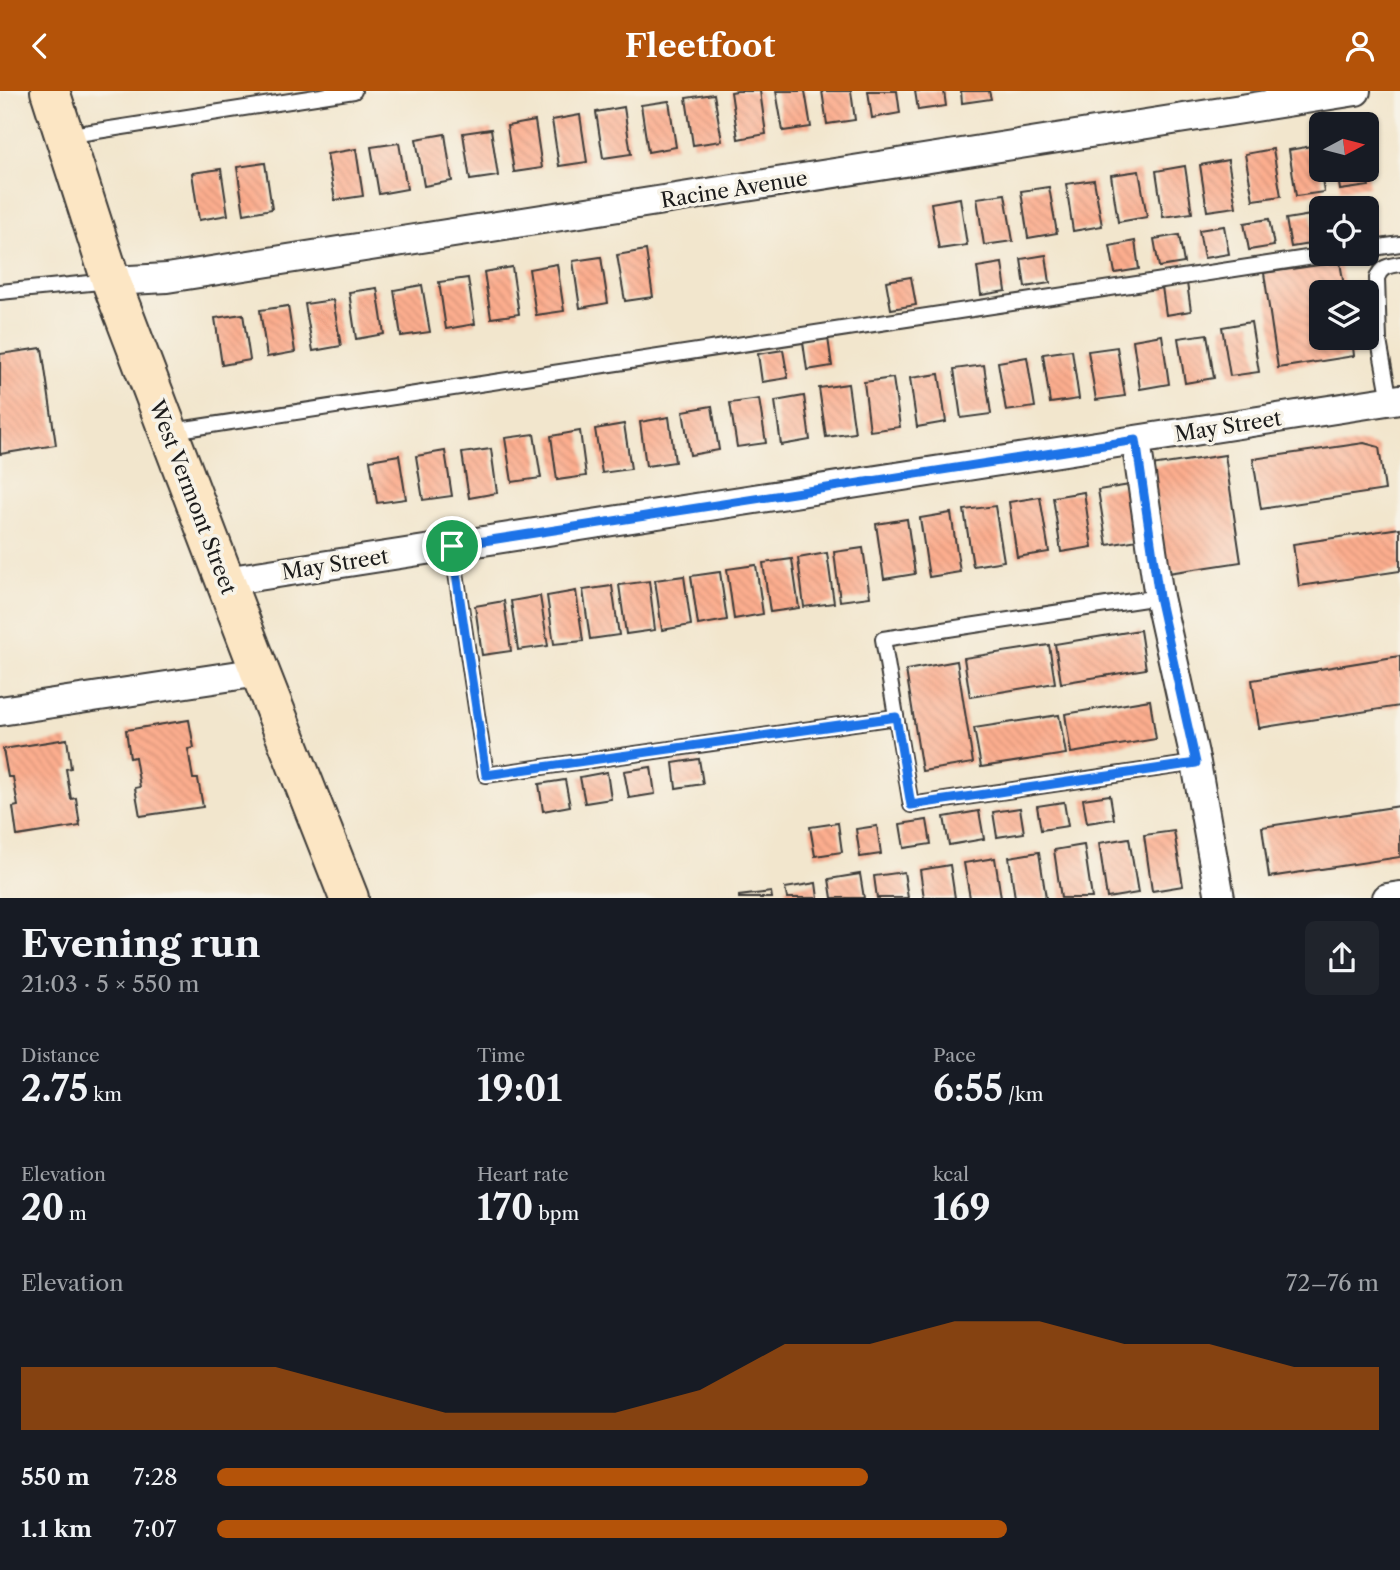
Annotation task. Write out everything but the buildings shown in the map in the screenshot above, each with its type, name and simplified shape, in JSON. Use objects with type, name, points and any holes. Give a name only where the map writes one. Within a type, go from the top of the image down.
[{"type":"street","name":"West Vermont Street","points":[[50,91],[111,281],[349,898]]},
{"type":"street","name":"Racine Avenue","points":[[111,281],[167,278],[1356,91]]},
{"type":"street","name":"May Street","points":[[225,582],[1395,400]]},
{"type":"street","points":[[1136,440],[1159,597],[1196,763],[1220,898]]},
{"type":"street","points":[[0,711],[260,672]]},
{"type":"street","points":[[1387,898],[1400,896]]},
{"type":"lane","points":[[63,136],[354,91]]},
{"type":"lane","points":[[1379,247],[1400,244]]},
{"type":"lane","points":[[169,432],[1309,258]]},
{"type":"lane","points":[[1395,400],[1379,341],[1377,278],[1385,266],[1400,264]]},
{"type":"lane","points":[[0,292],[111,281]]},
{"type":"lane","points":[[452,546],[486,775],[896,717]]},
{"type":"lane","points":[[1159,597],[883,639],[911,805],[1196,763]]},
{"type":"route","points":[[1136,440],[1159,597],[1196,763],[911,805],[896,717],[486,775],[452,546],[1136,440]]}]
